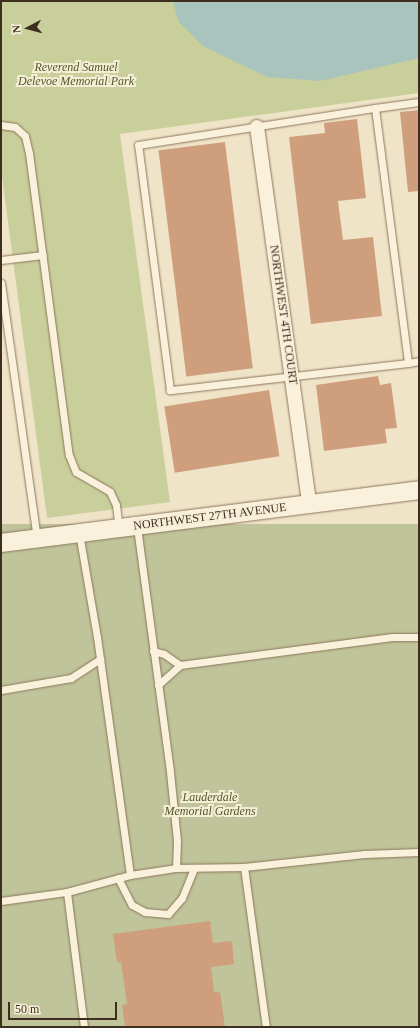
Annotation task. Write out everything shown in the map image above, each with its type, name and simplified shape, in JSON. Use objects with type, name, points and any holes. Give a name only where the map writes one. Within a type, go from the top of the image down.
[{"type":"street","name":"NORTHWEST 4TH COURT","points":[[257,127],[310,504]]},
{"type":"street","name":"NORTHWEST 27TH AVENUE","points":[[1,544],[419,490]]},
{"type":"lane","points":[[419,102],[138,145],[170,390],[419,361]]},
{"type":"lane","points":[[375,108],[408,363]]},
{"type":"lane","points":[[1,125],[15,127],[25,136],[69,455],[76,472],[110,492],[116,505],[119,528]]},
{"type":"lane","points":[[1,260],[42,255]]},
{"type":"lane","points":[[1,283],[4,330],[37,539]]},
{"type":"lane","points":[[137,526],[177,841],[176,868]]},
{"type":"lane","points":[[79,533],[100,659],[130,875]]},
{"type":"lane","points":[[158,686],[180,665],[392,637],[419,637]]},
{"type":"lane","points":[[153,651],[164,654],[180,665]]},
{"type":"lane","points":[[1,690],[71,678],[100,659]]},
{"type":"lane","points":[[1,901],[67,892],[130,875],[176,868],[244,867],[364,854],[419,852]]},
{"type":"lane","points":[[244,867],[266,1027]]},
{"type":"lane","points":[[118,878],[132,905],[145,912],[168,914],[182,898],[194,868]]},
{"type":"lane","points":[[67,892],[84,1027]]},
{"type":"green space","name":"Reverend Samuel Delevoe Memorial Park","points":[[1,1],[419,1],[419,93],[120,134],[170,502],[47,518],[1,169]]},
{"type":"green space","name":"Lauderdale Memorial Gardens","points":[[1,524],[419,524],[419,1027],[1,1027]]},
{"type":"water","points":[[173,1],[419,1],[419,58],[320,81],[267,77],[203,46],[178,21]]},
{"type":"building","points":[[419,110],[419,191],[408,192],[400,112]]},
{"type":"building","points":[[357,119],[366,198],[338,201],[343,240],[373,237],[382,316],[311,324],[289,137],[325,133],[324,123]]},
{"type":"building","points":[[225,142],[253,368],[186,376],[158,150]]},
{"type":"building","points":[[378,376],[380,385],[391,383],[397,428],[385,429],[387,443],[324,451],[316,385]]},
{"type":"building","points":[[269,390],[279,456],[175,473],[164,407]]},
{"type":"building","points":[[210,921],[213,943],[232,941],[234,964],[211,967],[214,992],[220,992],[225,1027],[125,1027],[122,1005],[127,1004],[121,962],[117,963],[113,934]]}]
